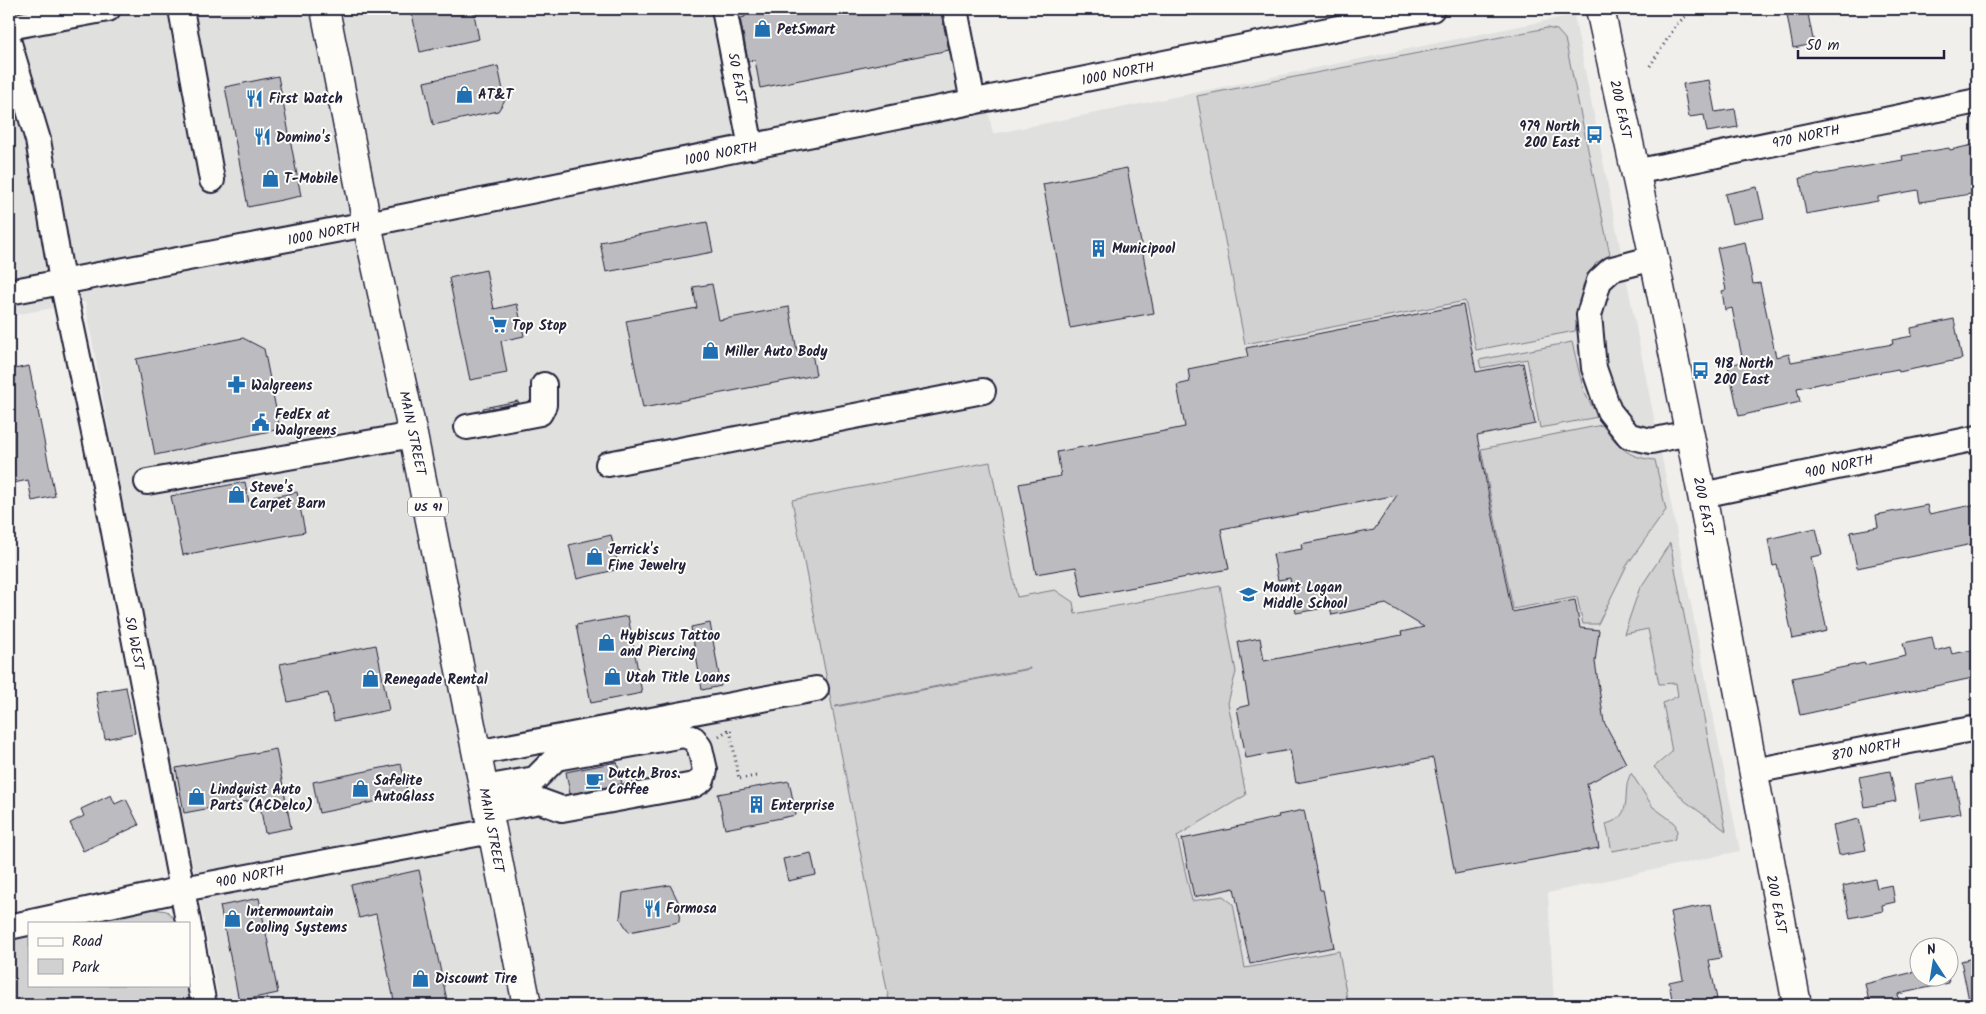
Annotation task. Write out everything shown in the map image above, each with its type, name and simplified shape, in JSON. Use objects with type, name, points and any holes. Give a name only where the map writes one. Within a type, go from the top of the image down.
[{"type":"main road","name":"MAIN STREET","points":[[325,9],[367,224],[413,435],[527,1005]]},
{"type":"main road","name":"200 EAST","points":[[1600,9],[1654,258],[1702,494],[1754,770],[1766,848],[1797,1005]]},
{"type":"street","points":[[9,27],[108,9]]},
{"type":"street","points":[[180,9],[212,180]]},
{"type":"street","name":"50 EAST","points":[[724,9],[751,147]]},
{"type":"street","points":[[955,9],[973,102]]},
{"type":"street","name":"1000 NORTH","points":[[9,292],[367,224],[1432,9]]},
{"type":"street","name":"50 WEST","points":[[9,43],[38,140],[62,281],[106,490],[189,922]]},
{"type":"street","name":"970 NORTH","points":[[1635,172],[1977,101]]},
{"type":"street","points":[[1654,258],[1612,269],[1599,281],[1589,315],[1594,368],[1609,411],[1629,436],[1651,441],[1689,433]]},
{"type":"street","points":[[467,427],[540,413],[544,405],[544,385]]},
{"type":"street","points":[[608,464],[982,391]]},
{"type":"street","points":[[147,482],[413,435]]},
{"type":"street","name":"900 NORTH","points":[[1702,494],[1977,438]]},
{"type":"street","points":[[476,753],[816,689]]},
{"type":"street","name":"870 NORTH","points":[[1754,770],[1977,728]]},
{"type":"street","points":[[684,735],[694,739],[700,748],[705,770],[702,780],[694,785],[562,809],[540,801],[488,810],[535,779],[556,758],[684,735]]},
{"type":"street","name":"900 NORTH","points":[[32,922],[183,889],[488,810]]},
{"type":"street","name":"900 NORTH","points":[[9,927],[28,923]]},
{"type":"street","name":"50 WEST","points":[[190,928],[204,1005]]},
{"type":"path","points":[[1650,66],[1677,24],[1694,9]]},
{"type":"path","points":[[719,736],[730,730],[739,779],[756,776]]},
{"type":"shaded area","points":[[9,9],[968,9],[993,134],[1574,15],[1740,851],[1548,893],[1554,1005],[220,1005],[169,754],[85,302],[9,316]]},
{"type":"green space","points":[[1547,28],[1557,30],[1565,39],[1610,255],[1596,263],[1583,285],[1575,331],[1476,350],[1465,301],[1245,344],[1197,96]]},
{"type":"green space","points":[[1572,342],[1584,392],[1598,417],[1540,428],[1527,359],[1481,368],[1479,360]]},
{"type":"green space","points":[[1602,425],[1624,450],[1645,459],[1655,460],[1666,510],[1627,565],[1598,624],[1583,624],[1577,597],[1513,609],[1481,449]]},
{"type":"green space","points":[[990,462],[1017,597],[1055,590],[1073,602],[1075,614],[1220,586],[1236,672],[1228,703],[1246,795],[1177,836],[1192,901],[1223,896],[1233,904],[1245,968],[1339,951],[1348,1005],[890,1005],[792,500]],"holes":[[[1030,668],[1030,669],[835,707]]]},
{"type":"green space","points":[[1670,543],[1726,831],[1685,801],[1654,767],[1672,752],[1663,703],[1678,696],[1676,683],[1659,684],[1648,629],[1624,634],[1639,590]]},
{"type":"green space","points":[[1631,773],[1653,807],[1675,823],[1677,832],[1674,840],[1612,851],[1606,824],[1615,820],[1624,810]]},
{"type":"green space","points":[[146,908],[167,911],[177,922],[80,922]]},
{"type":"green space","points":[[28,932],[28,986],[189,986],[195,1005],[9,1005],[9,936]]},
{"type":"building","points":[[411,9],[473,9],[479,39],[420,52]]},
{"type":"building","points":[[744,9],[940,9],[949,50],[760,88],[755,60],[748,61],[740,18],[745,17]]},
{"type":"building","points":[[1786,9],[1807,9],[1814,44],[1793,48]]},
{"type":"building","points":[[498,66],[505,100],[498,111],[433,125],[424,82]]},
{"type":"building","points":[[278,76],[301,196],[248,207],[225,87]]},
{"type":"building","points":[[1709,80],[1715,112],[1735,109],[1738,127],[1707,132],[1704,115],[1689,117],[1683,84]]},
{"type":"building","points":[[1977,144],[1977,193],[1920,202],[1918,190],[1878,197],[1878,201],[1806,214],[1800,178],[1903,160],[1902,156],[1949,148],[1950,150]]},
{"type":"building","name":"Municipool","points":[[1127,168],[1154,313],[1070,328],[1043,184]]},
{"type":"building","points":[[1757,187],[1764,218],[1732,224],[1725,194]]},
{"type":"building","points":[[707,222],[713,252],[606,272],[600,242]]},
{"type":"building","points":[[1745,242],[1753,284],[1760,283],[1776,357],[1789,354],[1791,362],[1893,344],[1892,340],[1912,336],[1911,328],[1954,319],[1962,359],[1899,372],[1898,369],[1797,388],[1800,402],[1739,416],[1728,365],[1743,362],[1732,308],[1725,310],[1722,291],[1726,290],[1717,248]]},
{"type":"building","points":[[486,270],[494,309],[517,304],[524,336],[501,341],[507,373],[470,380],[449,278]]},
{"type":"building","points":[[712,284],[719,320],[789,307],[797,351],[811,348],[816,375],[643,408],[626,321],[697,308],[693,287]]},
{"type":"building","name":"Mount Logan Middle School","points":[[1463,305],[1476,372],[1523,363],[1535,424],[1477,436],[1512,612],[1575,600],[1580,628],[1599,630],[1595,662],[1604,722],[1626,763],[1587,784],[1599,848],[1455,874],[1433,758],[1296,783],[1290,750],[1246,758],[1237,708],[1249,705],[1238,642],[1260,638],[1264,661],[1402,635],[1401,632],[1424,627],[1386,604],[1332,615],[1330,607],[1296,613],[1290,578],[1278,580],[1273,554],[1302,549],[1301,544],[1374,530],[1397,495],[1221,529],[1229,569],[1082,597],[1076,567],[1036,574],[1019,484],[1061,476],[1057,452],[1185,427],[1177,385],[1190,382],[1188,369],[1248,357],[1246,348]]},
{"type":"building","points":[[243,338],[264,349],[280,429],[155,455],[136,359]]},
{"type":"building","points":[[29,366],[55,496],[32,501],[28,480],[9,484],[9,370]]},
{"type":"building","points":[[518,401],[519,403],[483,410],[483,408]]},
{"type":"building","points":[[245,482],[249,502],[297,492],[305,532],[183,555],[171,496]]},
{"type":"building","points":[[1977,504],[1977,543],[1857,568],[1850,532],[1878,527],[1876,515],[1927,505],[1929,514]]},
{"type":"building","points":[[1816,528],[1822,555],[1811,557],[1827,631],[1793,639],[1777,565],[1773,566],[1768,539]]},
{"type":"building","name":"Jerrick's Fine Jewelry","points":[[611,535],[619,569],[577,579],[569,545]]},
{"type":"building","points":[[628,616],[642,693],[591,703],[576,625]]},
{"type":"building","points":[[710,623],[721,686],[702,690],[691,627]]},
{"type":"building","points":[[1932,637],[1935,651],[1950,647],[1952,654],[1977,649],[1977,677],[1800,715],[1792,678],[1906,656],[1903,643]]},
{"type":"building","points":[[376,645],[389,710],[334,721],[328,693],[288,702],[280,664]]},
{"type":"building","points":[[126,687],[135,733],[105,739],[96,692]]},
{"type":"building","points":[[276,749],[291,828],[265,833],[259,799],[184,813],[176,768]]},
{"type":"building","name":"Dutch Bros. Coffee","points":[[617,762],[622,784],[570,794],[566,772]]},
{"type":"building","name":"Safelite AutoGlass","points":[[401,764],[408,795],[319,813],[313,782]]},
{"type":"building","points":[[1890,771],[1896,801],[1865,807],[1859,777]]},
{"type":"building","points":[[1954,777],[1961,813],[1921,820],[1915,784]]},
{"type":"building","name":"Enterprise","points":[[789,781],[796,815],[725,829],[718,794]]},
{"type":"building","points":[[111,795],[115,804],[126,799],[139,825],[83,851],[70,823],[84,816],[81,809]]},
{"type":"building","points":[[1304,810],[1334,947],[1250,964],[1234,888],[1194,897],[1182,839],[1231,829],[1279,817],[1278,815]]},
{"type":"building","points":[[1859,819],[1866,850],[1839,855],[1833,825]]},
{"type":"building","points":[[811,853],[816,875],[788,881],[783,859]]},
{"type":"building","points":[[419,870],[448,1005],[395,1005],[376,914],[359,918],[351,885]]},
{"type":"building","points":[[1875,879],[1877,888],[1892,885],[1895,902],[1882,905],[1883,911],[1850,918],[1843,886]]},
{"type":"building","points":[[670,885],[680,905],[679,922],[629,932],[620,918],[623,893]]},
{"type":"building","points":[[259,898],[278,993],[239,1001],[220,906]]},
{"type":"building","points":[[1711,904],[1721,958],[1709,960],[1717,999],[1673,1005],[1669,982],[1683,979],[1670,912]]},
{"type":"building","points":[[1977,957],[1977,1005],[1970,1005],[1961,961]]},
{"type":"building","points":[[1908,973],[1908,986],[1935,986],[1898,994],[1900,1005],[1870,1005],[1865,984]]},
{"type":"place","name":"PetSmart","points":[[763,29]]},
{"type":"place","name":"AT&T","points":[[464,94]]},
{"type":"place","name":"First Watch","points":[[255,98]]},
{"type":"place","name":"979 North 200 East","points":[[1594,134]]},
{"type":"place","name":"Domino's","points":[[262,137]]},
{"type":"place","name":"T-Mobile","points":[[270,178]]},
{"type":"place","name":"Municipool","points":[[1098,248]]},
{"type":"place","name":"Top Stop","points":[[498,325]]},
{"type":"place","name":"Miller Auto Body","points":[[711,351]]},
{"type":"place","name":"918 North 200 East","points":[[1700,371]]},
{"type":"place","name":"Walgreens","points":[[237,385]]},
{"type":"place","name":"FedEx at Walgreens","points":[[261,422]]},
{"type":"place","name":"Steve's Carpet Barn","points":[[236,495]]},
{"type":"place","name":"Jerrick's Fine Jewelry","points":[[594,557]]},
{"type":"place","name":"Mount Logan Middle School","points":[[1249,595]]},
{"type":"place","name":"Hybiscus Tattoo and Piercing","points":[[606,643]]},
{"type":"place","name":"Utah Title Loans","points":[[612,677]]},
{"type":"place","name":"Renegade Rental","points":[[370,679]]},
{"type":"place","name":"Dutch Bros. Coffee","points":[[594,781]]},
{"type":"place","name":"Safelite AutoGlass","points":[[360,788]]},
{"type":"place","name":"Lindquist Auto Parts (ACDelco)","points":[[196,797]]},
{"type":"place","name":"Enterprise","points":[[757,805]]},
{"type":"place","name":"Formosa","points":[[652,908]]},
{"type":"place","name":"Intermountain Cooling Systems","points":[[232,919]]},
{"type":"place","name":"Discount Tire","points":[[421,978]]}]
